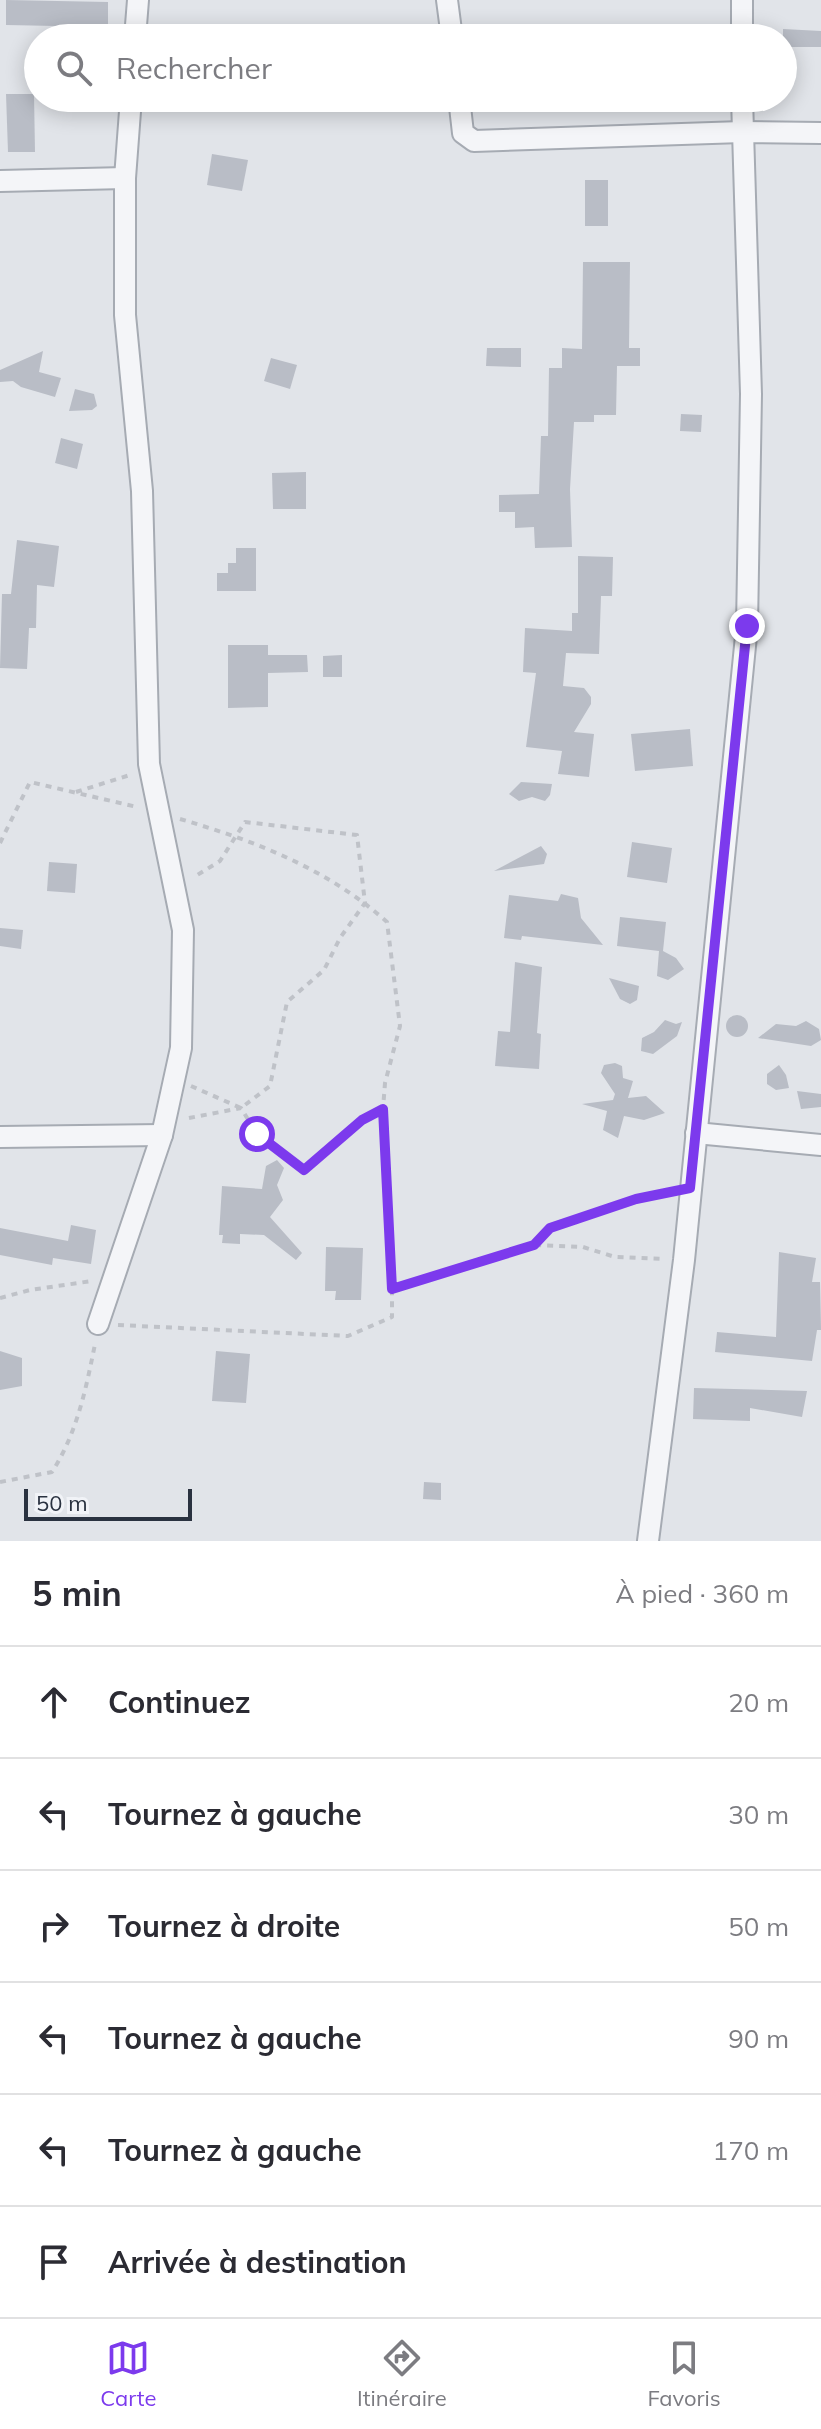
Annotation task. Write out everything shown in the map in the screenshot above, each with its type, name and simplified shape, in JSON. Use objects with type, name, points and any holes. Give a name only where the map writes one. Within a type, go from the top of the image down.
[{"type":"street","points":[[136,24],[138,0]]},
{"type":"street","points":[[447,0],[450,24]]},
{"type":"street","points":[[742,0],[742,24]]},
{"type":"street","points":[[98,1324],[164,1129],[181,1048],[183,930],[150,769],[142,491],[125,315],[125,178],[130,112]]},
{"type":"street","points":[[461,112],[463,133],[474,141],[742,132],[821,133]]},
{"type":"street","points":[[648,1541],[684,1260],[747,626],[751,394],[742,112]]},
{"type":"street","points":[[0,181],[125,178]]},
{"type":"street","points":[[0,1137],[164,1129]]},
{"type":"street","points":[[696,1133],[821,1145]]},
{"type":"path","points":[[74,793],[150,769]]},
{"type":"path","points":[[0,843],[30,782],[159,812],[237,835],[320,873],[387,922],[400,1026],[385,1083],[383,1109],[392,1317],[348,1336],[98,1324],[86,1390],[70,1445],[52,1472],[0,1482]]},
{"type":"path","points":[[164,1129],[241,1108],[270,1086],[287,1002],[324,970],[340,938],[365,903],[357,835],[245,822],[220,861],[175,889]]},
{"type":"path","points":[[174,1079],[241,1108],[257,1134],[304,1170],[362,1120],[383,1109]]},
{"type":"path","points":[[534,1245],[550,1228],[636,1199],[690,1188]]},
{"type":"path","points":[[392,1289],[534,1245],[583,1247],[615,1257],[684,1260]]},
{"type":"path","points":[[0,1298],[30,1290],[113,1278]]},
{"type":"building","points":[[6,0],[108,2],[108,24],[6,25]]},
{"type":"building","points":[[797,30],[821,31],[821,47],[797,47]]},
{"type":"building","points":[[6,94],[24,94],[24,112],[34,112],[35,152],[8,152]]},
{"type":"building","points":[[212,154],[248,160],[242,191],[207,185]]},
{"type":"building","points":[[585,180],[608,180],[608,226],[585,226]]},
{"type":"building","points":[[583,262],[630,262],[629,348],[640,348],[640,366],[617,366],[616,415],[594,415],[594,422],[574,422],[570,489],[572,547],[535,548],[534,527],[515,528],[515,512],[499,512],[499,495],[539,494],[541,436],[548,436],[549,368],[562,368],[562,348],[582,349]]},
{"type":"building","points":[[487,348],[521,348],[521,367],[486,366]]},
{"type":"building","points":[[43,351],[39,372],[61,378],[55,397],[21,387],[13,381],[0,382],[0,370]]},
{"type":"building","points":[[271,358],[297,365],[290,389],[264,381]]},
{"type":"building","points":[[75,389],[94,394],[97,406],[92,410],[69,411]]},
{"type":"building","points":[[681,414],[702,415],[701,432],[680,431]]},
{"type":"building","points":[[61,438],[83,444],[77,469],[55,463]]},
{"type":"building","points":[[306,472],[306,509],[273,509],[272,473]]},
{"type":"building","points":[[17,540],[59,546],[54,587],[37,585],[36,628],[29,628],[27,669],[0,668],[2,594],[11,594]]},
{"type":"building","points":[[236,548],[256,548],[256,591],[217,591],[217,573],[228,573],[228,563],[236,563]]},
{"type":"building","points":[[578,556],[613,557],[612,596],[601,596],[599,654],[566,653],[563,686],[584,688],[591,697],[591,704],[574,732],[594,734],[589,777],[558,774],[562,751],[526,747],[536,673],[523,672],[525,628],[572,631],[572,613],[578,613]]},
{"type":"building","points":[[228,645],[268,645],[268,655],[307,655],[308,672],[268,673],[268,707],[228,708]]},
{"type":"building","points":[[342,655],[342,677],[323,677],[323,656]]},
{"type":"building","points":[[690,729],[693,766],[635,771],[631,734]]},
{"type":"building","points":[[521,782],[552,784],[550,795],[545,801],[532,797],[519,801],[509,794]]},
{"type":"building","points":[[632,842],[672,848],[667,883],[627,877]]},
{"type":"building","points":[[541,846],[547,854],[544,864],[494,871]]},
{"type":"building","points":[[49,862],[77,864],[75,893],[47,891]]},
{"type":"building","points":[[561,894],[578,898],[581,918],[603,945],[522,936],[521,940],[504,938],[509,895],[558,901]]},
{"type":"building","points":[[620,917],[666,922],[663,951],[676,958],[684,969],[668,980],[657,976],[659,951],[617,946]]},
{"type":"building","points":[[0,928],[23,930],[21,949],[0,946]]},
{"type":"building","points":[[515,962],[542,967],[537,1033],[541,1034],[539,1069],[495,1066],[498,1031],[510,1032]]},
{"type":"building","points":[[609,978],[639,986],[637,1000],[630,1004],[620,999]]},
{"type":"building","points":[[737,1015],[748,1026],[737,1037],[726,1026]]},
{"type":"building","points":[[665,1020],[676,1024],[682,1022],[677,1036],[653,1054],[641,1051],[642,1038],[654,1032]]},
{"type":"building","points":[[806,1021],[819,1029],[821,1040],[811,1046],[758,1038],[776,1024],[796,1026]]},
{"type":"building","points":[[615,1063],[622,1066],[623,1078],[633,1081],[628,1098],[646,1096],[665,1113],[644,1120],[624,1116],[618,1138],[603,1130],[607,1111],[582,1104],[613,1100],[615,1094],[601,1073],[604,1065]]},
{"type":"building","points":[[779,1065],[786,1075],[789,1088],[776,1090],[767,1084],[767,1074]]},
{"type":"building","points":[[797,1091],[821,1094],[821,1107],[801,1109]]},
{"type":"building","points":[[277,1160],[284,1168],[277,1185],[283,1200],[270,1217],[302,1253],[296,1260],[264,1235],[240,1234],[240,1244],[222,1243],[223,1235],[219,1235],[222,1186],[262,1189],[266,1166]]},
{"type":"building","points":[[71,1225],[96,1230],[91,1264],[53,1258],[52,1265],[0,1255],[0,1228],[68,1241]]},
{"type":"building","points":[[326,1247],[363,1248],[361,1300],[335,1300],[336,1291],[325,1291]]},
{"type":"building","points":[[779,1252],[816,1258],[812,1282],[820,1282],[821,1330],[817,1330],[812,1361],[715,1352],[717,1332],[776,1337]]},
{"type":"building","points":[[0,1351],[22,1358],[22,1386],[0,1390]]},
{"type":"building","points":[[216,1351],[250,1354],[246,1403],[212,1401]]},
{"type":"building","points":[[694,1388],[807,1391],[802,1417],[750,1408],[750,1421],[693,1419]]},
{"type":"building","points":[[424,1482],[441,1483],[441,1500],[423,1499]]},
{"type":"route","points":[[257,1134],[304,1170],[362,1120],[383,1109],[392,1289],[534,1245],[550,1228],[606,1212],[636,1199],[690,1188],[747,626]]}]
